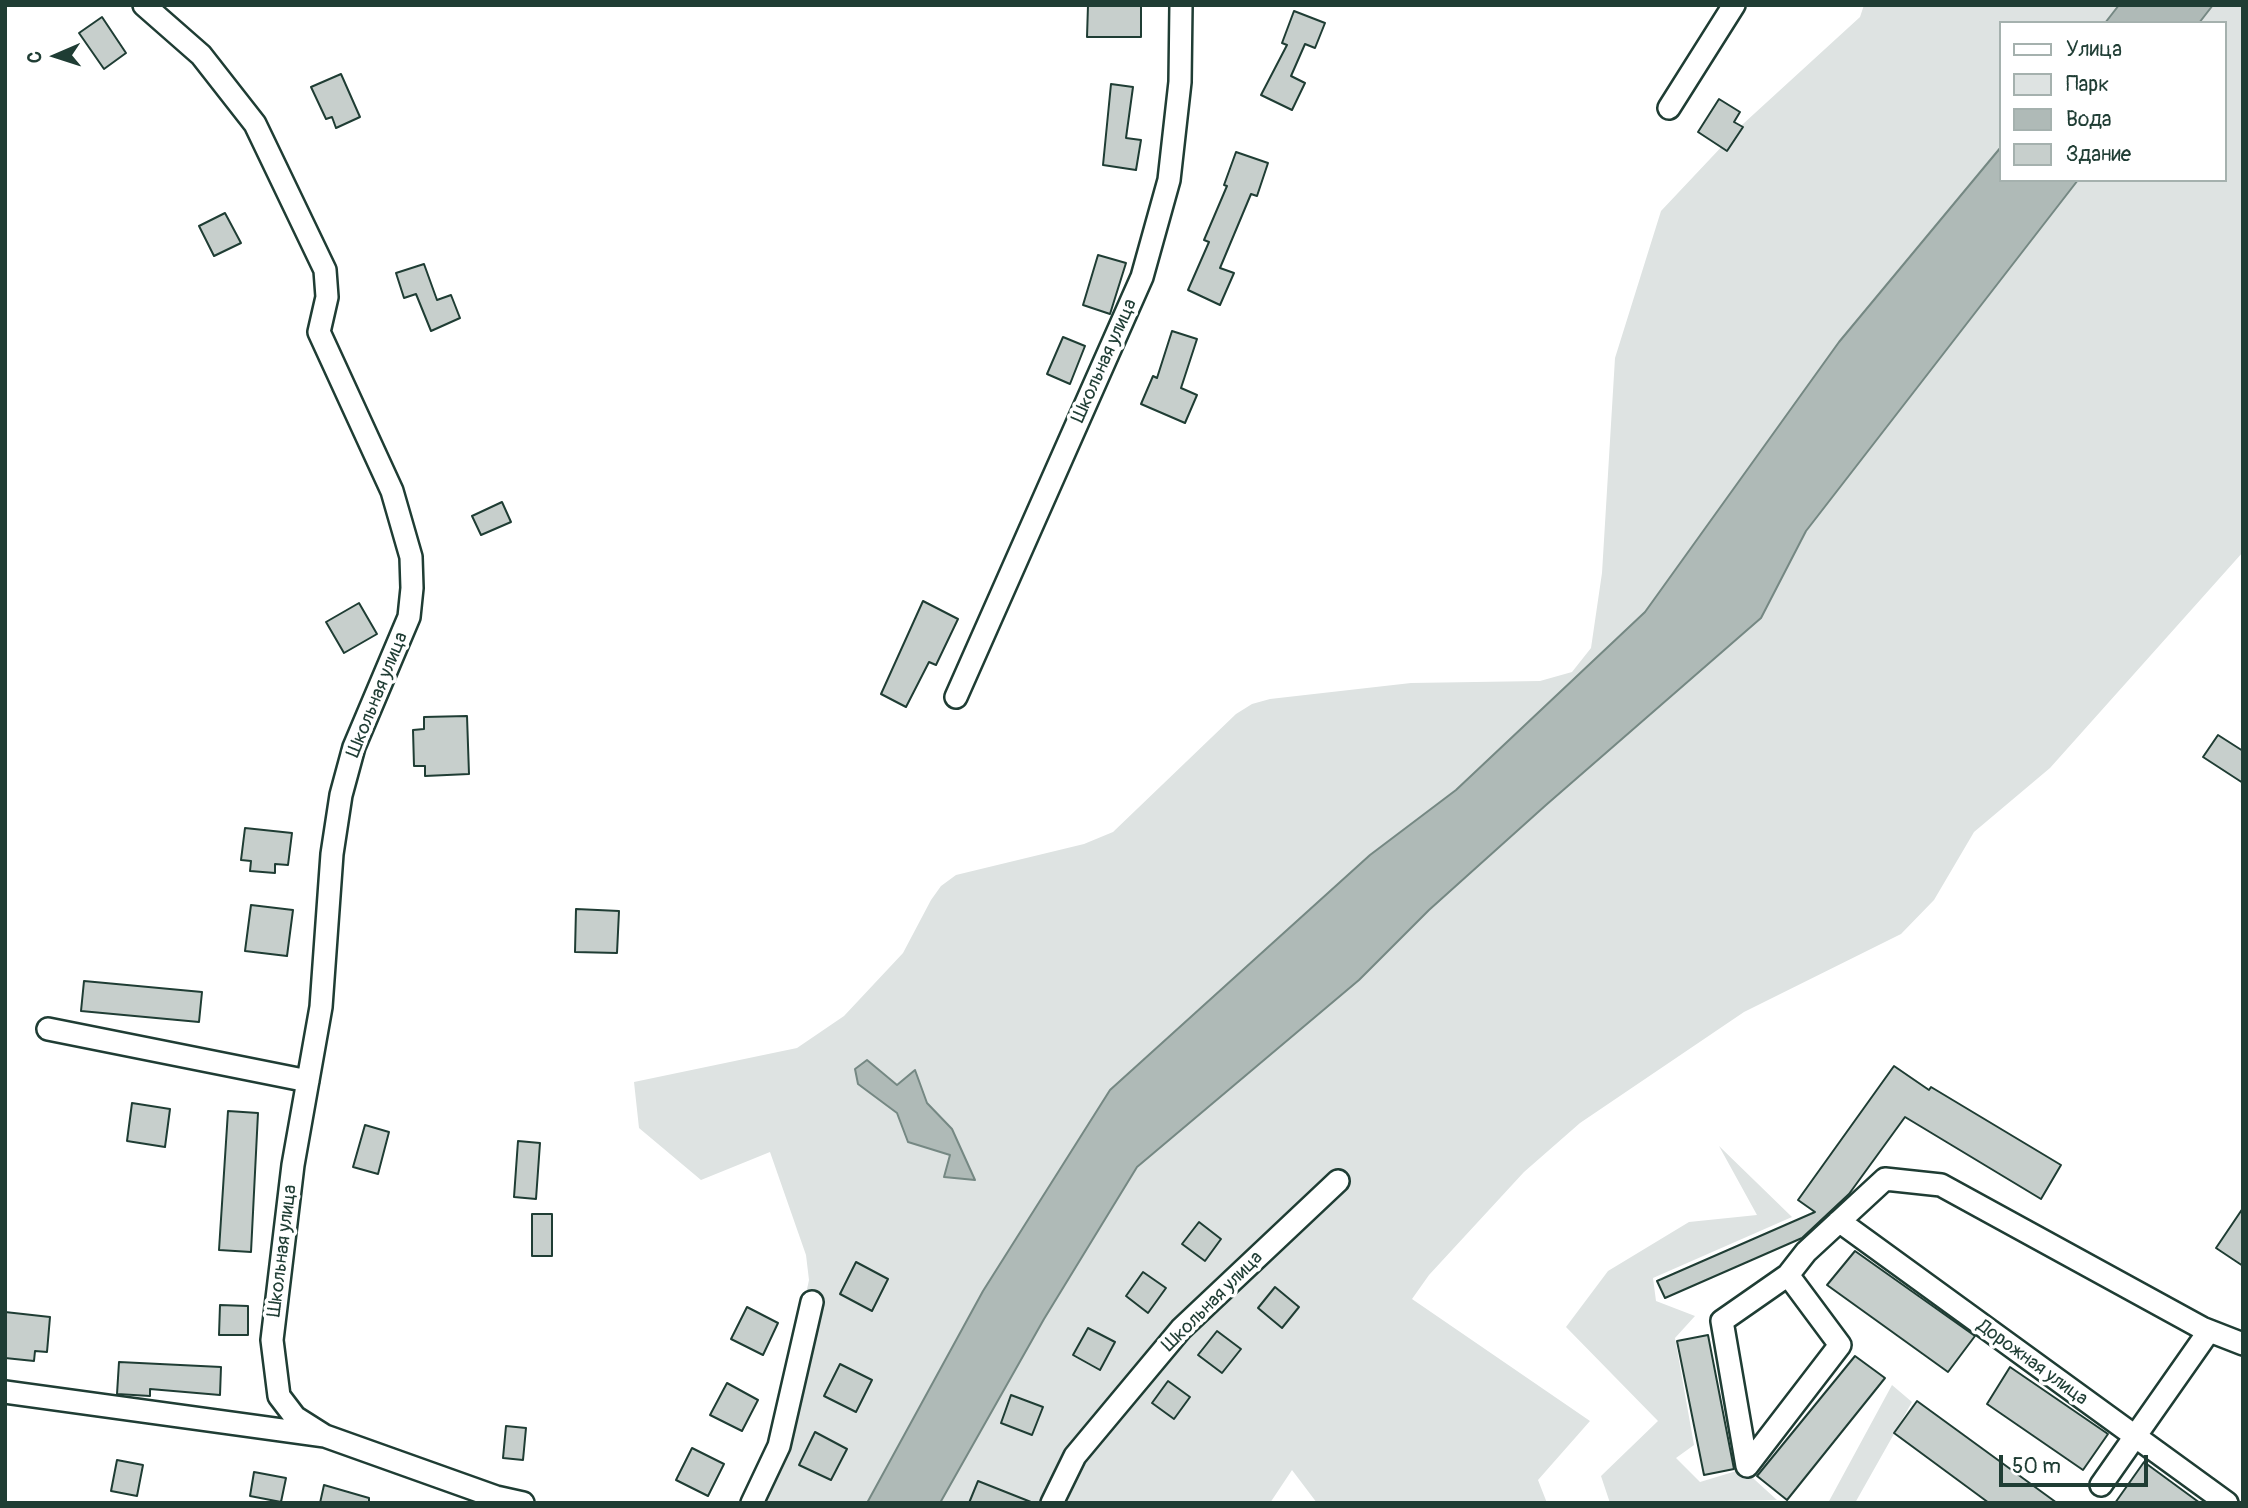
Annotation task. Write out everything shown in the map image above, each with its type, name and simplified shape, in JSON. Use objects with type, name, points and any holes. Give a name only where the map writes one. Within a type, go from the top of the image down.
[{"type":"street","name":"Школьная улица","points":[[144,5],[201,55],[255,124],[325,270],[327,297],[320,332],[392,491],[411,557],[409,617],[394,659],[354,747],[341,794],[332,854],[321,1007],[293,1165],[272,1340],[279,1396],[295,1417],[325,1436],[495,1500],[523,1503]]},
{"type":"street","name":"Школьная улица","points":[[956,697],[1142,277],[1169,180],[1180,82],[1181,5]]},
{"type":"street","points":[[1669,108],[1734,5]]},
{"type":"street","points":[[48,1029],[308,1081]]},
{"type":"street","points":[[1788,1275],[1811,1310],[1840,1345],[1746,1466],[1722,1321],[1788,1275],[1806,1252],[1885,1179],[1941,1185],[2209,1331],[2243,1344]]},
{"type":"street","name":"Школьная улица","points":[[1052,1503],[1075,1456],[1181,1329],[1338,1181]]},
{"type":"street","name":"Дорожная улица","points":[[1839,1221],[2227,1503]]},
{"type":"street","points":[[752,1503],[779,1446],[811,1302]]},
{"type":"street","points":[[2101,1485],[2209,1331]]},
{"type":"street","name":"Школьная улица","points":[[5,1392],[325,1436]]},
{"type":"green space","points":[[1864,5],[2243,5],[2243,552],[2050,768],[1974,832],[1934,900],[1901,934],[1744,1012],[1580,1123],[1524,1172],[1429,1275],[1412,1299],[1590,1421],[1538,1480],[1547,1503],[1317,1503],[1292,1470],[1270,1503],[748,1503],[784,1395],[809,1280],[806,1255],[770,1152],[701,1180],[639,1128],[634,1082],[797,1048],[844,1016],[903,953],[941,886],[956,875],[1084,844],[1113,832],[1236,714],[1252,704],[1270,699],[1411,683],[1540,681],[1572,672],[1591,648],[1602,573],[1615,358],[1661,211],[1743,124],[1860,17]]},
{"type":"green space","points":[[1719,1146],[1792,1217],[1653,1278],[1656,1301],[1695,1316],[1675,1338],[1694,1445],[1676,1458],[1700,1482],[1743,1469],[1777,1500],[1610,1503],[1601,1476],[1658,1421],[1566,1327],[1608,1271],[1689,1222],[1757,1215]]},
{"type":"green space","points":[[1892,1385],[1912,1402],[1855,1503],[1828,1503]]},
{"type":"water","points":[[2119,5],[2213,5],[2201,21],[2107,21]]},
{"type":"water","points":[[2000,148],[2000,182],[2076,182],[1806,531],[1761,618],[1429,910],[1359,980],[1137,1167],[1044,1319],[940,1503],[867,1503],[983,1291],[1110,1090],[1370,855],[1456,790],[1645,612],[1839,342]]},
{"type":"water","points":[[867,1060],[897,1085],[915,1070],[927,1103],[952,1129],[975,1180],[944,1177],[950,1155],[908,1142],[897,1113],[858,1084],[855,1069]]},
{"type":"building","points":[[1088,5],[1141,5],[1141,37],[1087,37]]},
{"type":"building","points":[[1294,11],[1325,23],[1315,48],[1305,44],[1291,76],[1305,83],[1292,110],[1261,95],[1287,45],[1282,43]]},
{"type":"building","points":[[102,17],[126,53],[104,69],[79,33]]},
{"type":"building","points":[[341,74],[360,117],[336,128],[332,117],[326,119],[311,87]]},
{"type":"building","points":[[1111,84],[1133,87],[1126,138],[1141,140],[1136,170],[1103,165]]},
{"type":"building","points":[[1719,99],[1740,112],[1734,122],[1743,127],[1727,151],[1698,132]]},
{"type":"building","points":[[1236,152],[1268,163],[1257,196],[1251,194],[1220,268],[1234,273],[1220,305],[1188,290],[1209,242],[1204,240],[1227,186],[1224,185]]},
{"type":"building","points":[[225,213],[241,243],[214,256],[199,226]]},
{"type":"building","points":[[1098,255],[1126,263],[1110,314],[1083,305]]},
{"type":"building","points":[[424,264],[437,300],[451,295],[460,318],[431,331],[416,294],[404,298],[396,273]]},
{"type":"building","points":[[1172,331],[1197,339],[1181,388],[1197,395],[1185,423],[1141,404],[1153,376],[1157,378]]},
{"type":"building","points":[[1063,337],[1085,346],[1070,384],[1047,374]]},
{"type":"building","points":[[502,502],[511,522],[481,535],[472,516]]},
{"type":"building","points":[[923,601],[958,619],[936,665],[929,662],[906,707],[881,694]]},
{"type":"building","points":[[359,603],[377,634],[344,653],[326,622]]},
{"type":"building","points":[[467,716],[469,774],[425,776],[425,766],[414,766],[413,730],[424,729],[424,717]]},
{"type":"building","points":[[2218,735],[2243,751],[2243,783],[2203,757]]},
{"type":"building","points":[[245,828],[292,833],[288,865],[275,864],[275,873],[250,871],[251,861],[241,860]]},
{"type":"building","points":[[251,905],[293,910],[287,956],[245,951]]},
{"type":"building","points":[[576,909],[619,911],[617,953],[575,952]]},
{"type":"building","points":[[84,981],[202,992],[199,1022],[81,1011]]},
{"type":"building","points":[[1894,1066],[1929,1090],[1931,1087],[2061,1165],[2041,1199],[1905,1117],[1849,1194],[1802,1238],[1665,1298],[1657,1281],[1815,1212],[1798,1200]]},
{"type":"building","points":[[132,1103],[170,1109],[165,1147],[127,1141]]},
{"type":"building","points":[[228,1111],[258,1113],[251,1252],[219,1250]]},
{"type":"building","points":[[365,1125],[389,1132],[378,1174],[353,1167]]},
{"type":"building","points":[[518,1141],[540,1143],[536,1199],[514,1197]]},
{"type":"building","points":[[2243,1208],[2243,1266],[2216,1248]]},
{"type":"building","points":[[532,1214],[552,1214],[552,1256],[532,1256]]},
{"type":"building","points":[[1199,1222],[1221,1239],[1205,1261],[1182,1244]]},
{"type":"building","points":[[1855,1251],[1975,1336],[1948,1372],[1827,1285]]},
{"type":"building","points":[[856,1262],[888,1279],[872,1311],[840,1294]]},
{"type":"building","points":[[1143,1272],[1166,1288],[1148,1313],[1126,1296]]},
{"type":"building","points":[[1275,1287],[1299,1307],[1282,1328],[1258,1308]]},
{"type":"building","points":[[220,1305],[248,1306],[248,1335],[219,1335]]},
{"type":"building","points":[[747,1307],[778,1323],[763,1355],[731,1339]]},
{"type":"building","points":[[5,1312],[50,1317],[47,1352],[35,1351],[34,1361],[5,1358]]},
{"type":"building","points":[[1088,1328],[1115,1342],[1100,1370],[1073,1355]]},
{"type":"building","points":[[1217,1331],[1241,1349],[1222,1373],[1198,1355]]},
{"type":"building","points":[[1708,1335],[1734,1469],[1704,1475],[1677,1341]]},
{"type":"building","points":[[1855,1356],[1885,1378],[1787,1500],[1757,1476]]},
{"type":"building","points":[[119,1362],[221,1367],[220,1395],[150,1389],[150,1396],[117,1394]]},
{"type":"building","points":[[840,1364],[872,1380],[856,1412],[824,1396]]},
{"type":"building","points":[[2010,1367],[2108,1434],[2083,1470],[1987,1404]]},
{"type":"building","points":[[1168,1381],[1190,1397],[1174,1419],[1152,1403]]},
{"type":"building","points":[[727,1383],[758,1400],[742,1431],[710,1415]]},
{"type":"building","points":[[1011,1395],[1043,1407],[1032,1435],[1001,1423]]},
{"type":"building","points":[[1917,1401],[2057,1503],[1989,1503],[1894,1433]]},
{"type":"building","points":[[506,1426],[526,1428],[523,1460],[503,1458]]},
{"type":"building","points":[[815,1432],[847,1449],[831,1480],[799,1465]]},
{"type":"building","points":[[692,1448],[724,1464],[708,1496],[676,1480]]},
{"type":"building","points":[[117,1460],[143,1465],[137,1496],[111,1491]]},
{"type":"building","points":[[2144,1462],[2200,1503],[2115,1503]]},
{"type":"building","points":[[254,1472],[286,1478],[281,1502],[250,1496]]},
{"type":"building","points":[[978,1481],[1031,1502],[1031,1503],[969,1503]]},
{"type":"building","points":[[324,1485],[369,1498],[369,1503],[320,1503]]}]
